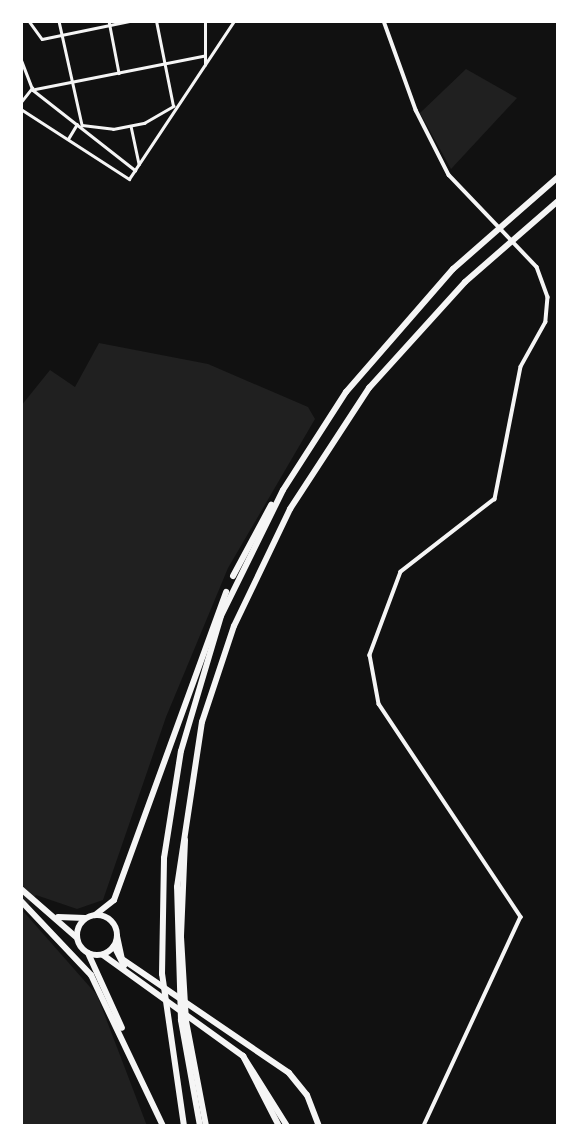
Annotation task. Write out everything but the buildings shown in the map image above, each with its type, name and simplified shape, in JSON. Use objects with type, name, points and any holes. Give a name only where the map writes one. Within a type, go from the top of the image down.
[{"type":"highway","points":[[52,915],[87,918],[96,915],[114,900],[217,614],[243,553],[283,490],[394,332],[453,269],[558,177]]},
{"type":"highway","points":[[200,1126],[184,1020],[177,887],[202,722],[234,625],[290,509],[333,439],[414,332],[558,201]]},
{"type":"highway","points":[[184,1126],[164,1006],[164,858],[188,719],[225,606],[283,490]]},
{"type":"highway","points":[[21,890],[52,915],[88,953],[163,1126]]},
{"type":"highway","points":[[21,901],[78,956],[128,1044]]},
{"type":"highway","points":[[96,915],[110,921],[117,936],[122,959],[289,1073],[307,1095],[319,1126]]},
{"type":"highway","points":[[77,939],[87,918]]},
{"type":"highway","points":[[103,955],[114,946],[117,936]]},
{"type":"highway","points":[[114,946],[136,976]]},
{"type":"highway","points":[[88,953],[103,955],[136,976],[243,1056],[287,1126]]},
{"type":"highway","points":[[184,1020],[206,1126]]},
{"type":"highway","points":[[243,1056],[279,1126]]},
{"type":"street","points":[[29,21],[37,37],[62,35],[130,21]]},
{"type":"street","points":[[59,21],[81,133],[135,170]]},
{"type":"street","points":[[156,21],[175,107]]},
{"type":"street","points":[[205,21],[205,65]]},
{"type":"street","points":[[21,109],[129,179],[234,21]]},
{"type":"street","points":[[384,21],[430,143],[475,203],[530,260],[544,279],[549,309],[521,367],[498,489],[487,508],[401,572],[375,631],[370,671],[379,704],[517,909],[518,930],[424,1126]]},
{"type":"street","points":[[110,23],[120,73]]},
{"type":"street","points":[[21,102],[32,89],[205,56]]},
{"type":"street","points":[[21,59],[32,89],[51,110],[80,124],[131,126],[175,107]]},
{"type":"street","points":[[68,139],[80,124]]},
{"type":"street","points":[[131,126],[139,164]]},
{"type":"shaded area","points":[[466,69],[517,98],[451,169],[420,113]]},
{"type":"shaded area","points":[[99,343],[208,364],[308,407],[315,419],[228,568],[166,717],[103,900],[77,909],[36,895],[23,911],[97,995],[147,1126],[21,1126],[21,406],[50,370],[75,387]]}]
